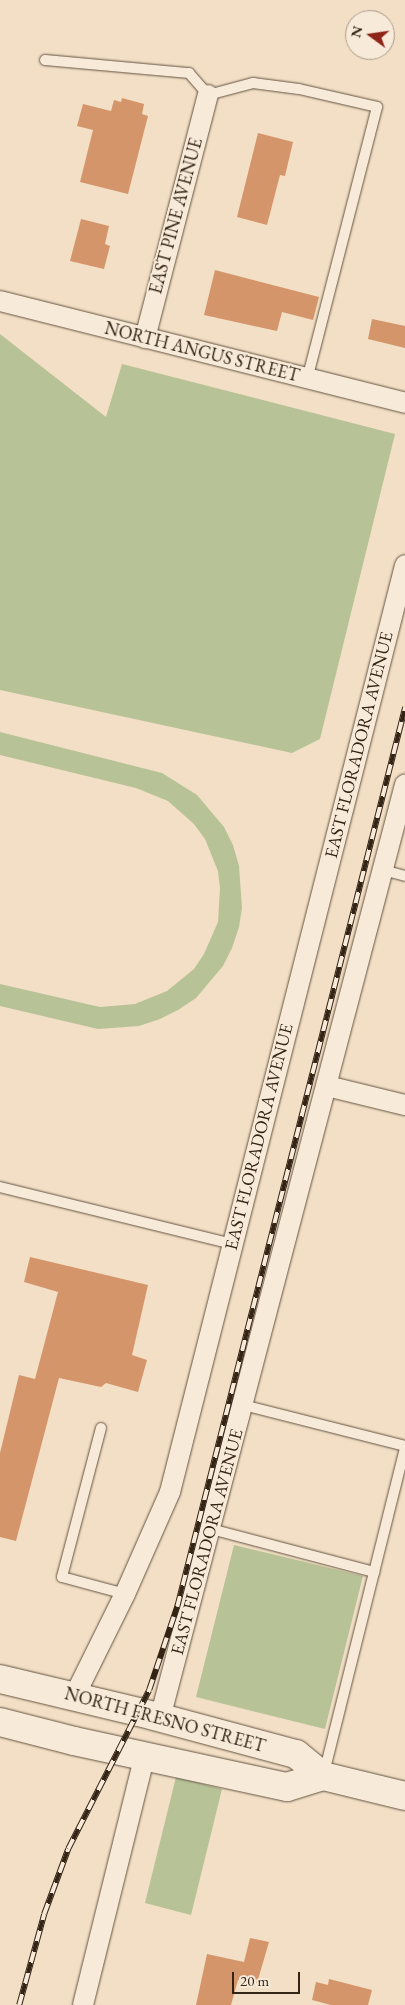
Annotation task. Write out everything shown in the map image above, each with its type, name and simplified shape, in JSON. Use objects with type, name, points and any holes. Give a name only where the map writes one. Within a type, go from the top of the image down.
[{"type":"main road","name":"NORTH FRESNO STREET","points":[[0,1680],[74,1696],[296,1754],[323,1776],[405,1796]]},
{"type":"main road","points":[[0,1712],[29,1714],[125,1739],[150,1731],[160,1718]]},
{"type":"main road","name":"NORTH FRESNO STREET","points":[[0,1722],[74,1741],[287,1787],[323,1776]]},
{"type":"street","name":"EAST PINE AVENUE","points":[[144,338],[208,95]]},
{"type":"street","name":"NORTH ANGUS STREET","points":[[0,301],[405,403]]},
{"type":"street","name":"EAST FLORADORA AVENUE","points":[[74,1696],[125,1594],[170,1492],[405,565]]},
{"type":"street","name":"EAST FLORADORA AVENUE","points":[[160,1718],[405,785]]},
{"type":"street","points":[[327,1086],[405,1105]]},
{"type":"street","points":[[83,2005],[145,1755]]},
{"type":"lane","points":[[45,60],[189,73],[208,95],[253,83],[299,89],[377,107],[307,379]]},
{"type":"lane","points":[[383,870],[405,876]]},
{"type":"lane","points":[[0,1187],[232,1244]]},
{"type":"lane","points":[[243,1405],[405,1447],[323,1776]]},
{"type":"lane","points":[[101,1428],[62,1578],[125,1594]]},
{"type":"lane","points":[[211,1529],[374,1572]]},
{"type":"green space","points":[[0,334],[106,417],[122,364],[395,434],[320,739],[292,753],[0,690]]},
{"type":"green space","points":[[0,732],[162,773],[197,795],[224,827],[233,845],[239,866],[242,908],[239,927],[223,966],[196,998],[160,1019],[139,1026],[98,1029],[0,1006],[0,984],[100,1007],[135,1004],[167,991],[194,969],[204,954],[218,922],[220,888],[218,871],[205,839],[194,824],[168,801],[136,788],[0,755]]},
{"type":"green space","points":[[234,1545],[363,1576],[325,1729],[196,1697]]},
{"type":"green space","points":[[176,1777],[222,1789],[191,1915],[145,1903]]},
{"type":"building","points":[[122,98],[144,104],[142,114],[148,116],[128,194],[80,182],[93,130],[77,126],[83,104],[111,111],[114,100],[121,102]]},
{"type":"building","points":[[258,133],[293,142],[285,176],[280,175],[267,225],[237,217]]},
{"type":"building","points":[[81,219],[109,226],[105,244],[110,246],[104,269],[70,261]]},
{"type":"building","points":[[215,270],[319,297],[313,320],[282,312],[277,331],[204,315]]},
{"type":"building","points":[[372,319],[405,326],[405,348],[368,339]]},
{"type":"building","points":[[30,1257],[148,1285],[132,1355],[147,1360],[138,1392],[106,1383],[101,1387],[59,1378],[16,1541],[0,1537],[0,1453],[19,1375],[35,1379],[58,1292],[24,1282]]},
{"type":"building","points":[[250,1938],[269,1942],[257,1983],[238,1980],[231,2005],[196,2005],[207,1954],[244,1962]]},
{"type":"building","points":[[329,1979],[372,1990],[368,2005],[331,2005],[312,2000],[316,1982],[328,1985]]},
{"type":"railway","points":[[19,2005],[44,1914],[68,1849],[149,1690],[177,1607],[405,707]]}]
